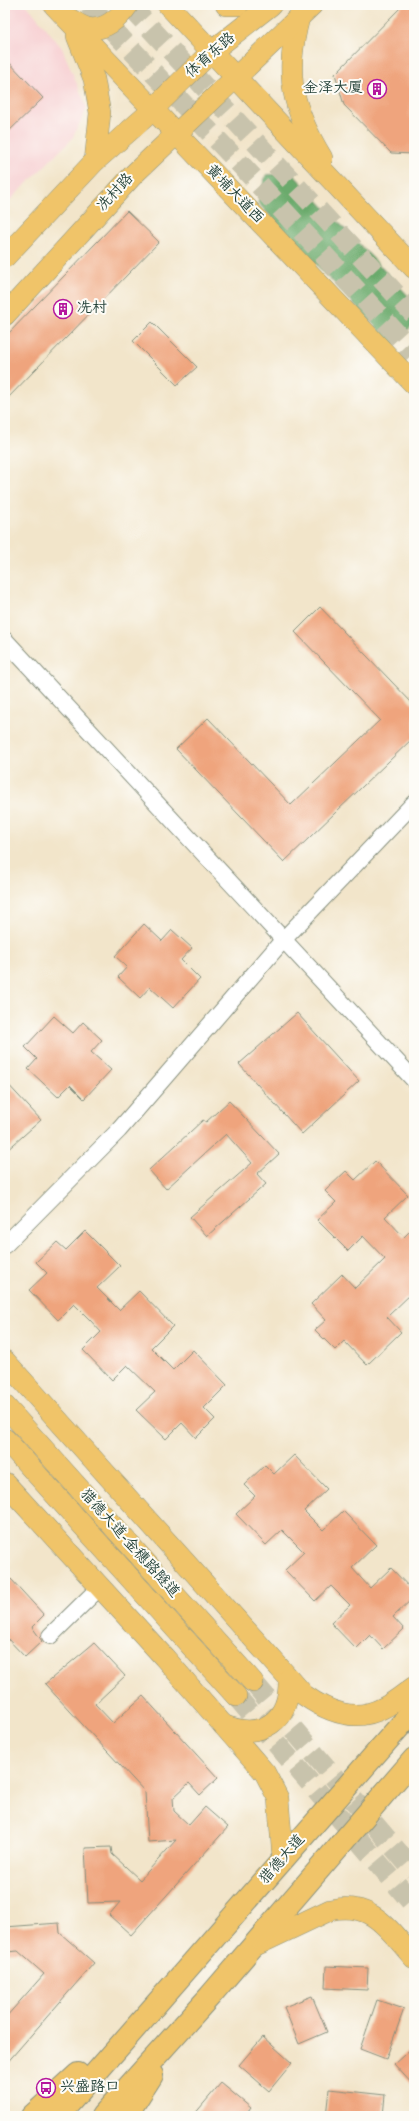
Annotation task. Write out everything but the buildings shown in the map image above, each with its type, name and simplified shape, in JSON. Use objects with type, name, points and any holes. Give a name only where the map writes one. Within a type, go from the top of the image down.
[{"type":"highway","name":"猎德大道","points":[[150,2009],[414,1710]]},
{"type":"highway","points":[[102,2116],[254,1946],[414,1759]]},
{"type":"highway","points":[[32,2116],[150,2009]]},
{"type":"highway","points":[[58,2116],[150,2009]]},
{"type":"highway","points":[[126,2116],[178,2031]]},
{"type":"main road","points":[[61,12],[87,28],[96,28],[110,23],[120,16],[128,5]]},
{"type":"main road","points":[[168,5],[414,268]]},
{"type":"main road","points":[[226,5],[237,5]]},
{"type":"main road","name":"体育东路","points":[[153,109],[212,52],[272,5]]},
{"type":"main road","points":[[306,11],[292,44],[291,73],[297,109],[308,135],[340,190]]},
{"type":"main road","name":"体育东路","points":[[235,77],[306,11]]},
{"type":"main road","points":[[61,12],[81,44],[94,79],[100,113],[95,161]]},
{"type":"main road","name":"黄埔大道西","points":[[61,12],[175,134],[414,384]]},
{"type":"main road","name":"冼村路","points":[[5,315],[134,174],[235,77]]},
{"type":"main road","points":[[5,257],[95,161],[153,109]]},
{"type":"main road","points":[[5,1361],[288,1679],[304,1695],[320,1706],[334,1713],[352,1715],[367,1714],[383,1708],[414,1687]]},
{"type":"main road","name":"猎德大道-金穗路隧道","points":[[5,1406],[253,1682]]},
{"type":"main road","name":"猎德大道-金穗路隧道","points":[[5,1439],[236,1696]]},
{"type":"main road","points":[[5,1483],[100,1587],[265,1773],[278,1798],[284,1859]]},
{"type":"main road","points":[[223,1725],[236,1730],[248,1731],[258,1730],[270,1725],[278,1718],[286,1705],[289,1691],[288,1679]]},
{"type":"main road","points":[[254,1946],[330,1910],[343,1908],[367,1912],[377,1918],[414,1958]]},
{"type":"street","points":[[5,640],[414,1080]]},
{"type":"street","points":[[5,1245],[119,1130],[284,939],[414,804]]},
{"type":"street","points":[[50,1636],[100,1587]]},
{"type":"shaded area","points":[[5,5],[27,5],[62,48],[87,108],[72,139],[5,205]]},
{"type":"green space","points":[[292,173],[414,302],[414,324],[393,345],[258,203],[266,175]]},
{"type":"tunnel","points":[[89,5],[243,167],[414,353]]},
{"type":"tunnel","points":[[129,5],[414,314]]},
{"type":"tunnel","points":[[253,1682],[414,1871]]},
{"type":"tunnel","points":[[236,1696],[414,1905]]},
{"type":"place","name":"金泽大厦","points":[[377,89]]},
{"type":"place","name":"冼村","points":[[63,309]]},
{"type":"place","name":"兴盛路口","points":[[46,2088]]}]
